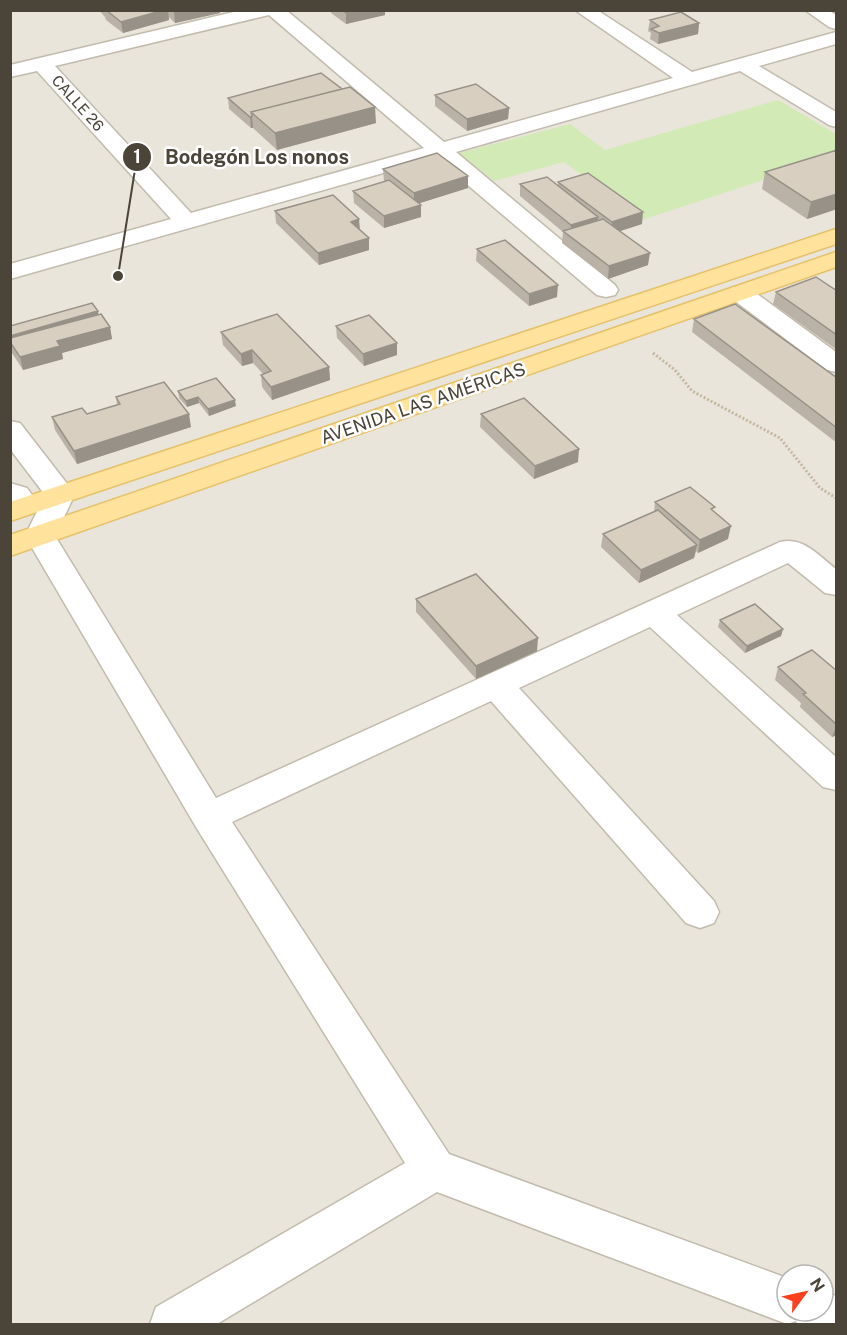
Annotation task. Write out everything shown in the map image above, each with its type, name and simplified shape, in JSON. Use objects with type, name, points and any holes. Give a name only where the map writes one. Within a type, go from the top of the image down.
[{"type":"main road","name":"AVENIDA LAS AMÉRICAS","points":[[60,494],[837,236]]},
{"type":"main road","name":"AVENIDA LAS AMÉRICAS","points":[[16,523],[626,332],[837,259]]},
{"type":"street","points":[[10,71],[268,10]]},
{"type":"street","points":[[274,10],[606,290]]},
{"type":"street","points":[[584,10],[690,80]]},
{"type":"street","points":[[814,10],[837,23]]},
{"type":"street","points":[[10,272],[837,38]]},
{"type":"street","name":"CALLE 26","points":[[42,63],[186,222]]},
{"type":"street","points":[[743,65],[837,121]]},
{"type":"street","points":[[740,293],[837,364]]},
{"type":"street","points":[[16,523],[60,494],[18,451]]},
{"type":"street","points":[[10,492],[17,495],[16,523],[209,817],[434,1170],[775,1297]]},
{"type":"street","points":[[209,817],[791,549],[837,585]]},
{"type":"street","points":[[654,612],[837,777]]},
{"type":"street","points":[[496,685],[700,912]]},
{"type":"street","points":[[173,1324],[434,1170]]},
{"type":"path","points":[[626,332],[675,369],[692,391],[780,438],[820,488],[837,498]]},
{"type":"shaded area","points":[[10,11],[836,11],[836,1324],[11,1324]]},
{"type":"green space","points":[[778,100],[836,134],[836,156],[642,220],[564,162],[494,181],[459,153],[570,124],[605,150]]},
{"type":"building","points":[[106,10],[164,10],[121,22]]},
{"type":"building","points":[[342,10],[358,10],[346,13]]},
{"type":"building","points":[[681,12],[699,23],[659,33],[651,29],[659,26],[650,20]]},
{"type":"building","points":[[321,73],[342,89],[251,112],[250,117],[228,98]]},
{"type":"building","points":[[476,84],[509,108],[467,119],[435,95]]},
{"type":"building","points":[[350,87],[375,107],[275,133],[251,112]]},
{"type":"building","points":[[837,150],[837,194],[811,202],[765,172]]},
{"type":"building","points":[[437,153],[468,176],[414,193],[383,169]]},
{"type":"building","points":[[588,173],[643,212],[612,222],[558,182]]},
{"type":"building","points":[[547,177],[598,217],[571,225],[520,184]]},
{"type":"building","points":[[389,180],[421,205],[384,216],[353,191]]},
{"type":"building","points":[[333,195],[359,219],[351,222],[369,238],[318,253],[275,211]]},
{"type":"building","points":[[603,219],[650,253],[609,266],[563,231]]},
{"type":"building","points":[[505,240],[558,285],[529,294],[477,249]]},
{"type":"building","points":[[816,277],[837,291],[837,335],[776,292]]},
{"type":"building","points":[[92,303],[98,311],[10,336],[10,326]]},
{"type":"building","points":[[735,304],[837,378],[837,428],[694,319]]},
{"type":"building","points":[[101,314],[110,327],[57,341],[60,346],[20,357],[10,342],[10,338]]},
{"type":"building","points":[[277,314],[329,367],[271,387],[261,375],[271,371],[252,350],[241,354],[221,332]]},
{"type":"building","points":[[369,315],[397,343],[363,354],[336,326]]},
{"type":"building","points":[[216,378],[235,400],[208,409],[198,397],[186,401],[178,391]]},
{"type":"building","points":[[164,382],[189,414],[74,451],[52,417],[82,408],[87,414],[120,404],[116,397]]},
{"type":"building","points":[[524,398],[579,449],[535,466],[481,414]]},
{"type":"building","points":[[690,487],[715,507],[711,509],[731,526],[700,540],[655,502]]},
{"type":"building","points":[[658,510],[697,545],[641,570],[603,534]]},
{"type":"building","points":[[476,574],[538,638],[476,666],[416,599]]},
{"type":"building","points":[[755,604],[783,629],[747,646],[720,620]]},
{"type":"building","points":[[812,650],[837,671],[836,724],[778,667]]},
{"type":"place","name":"Bodegón Los nonos","points":[[118,276]]}]
